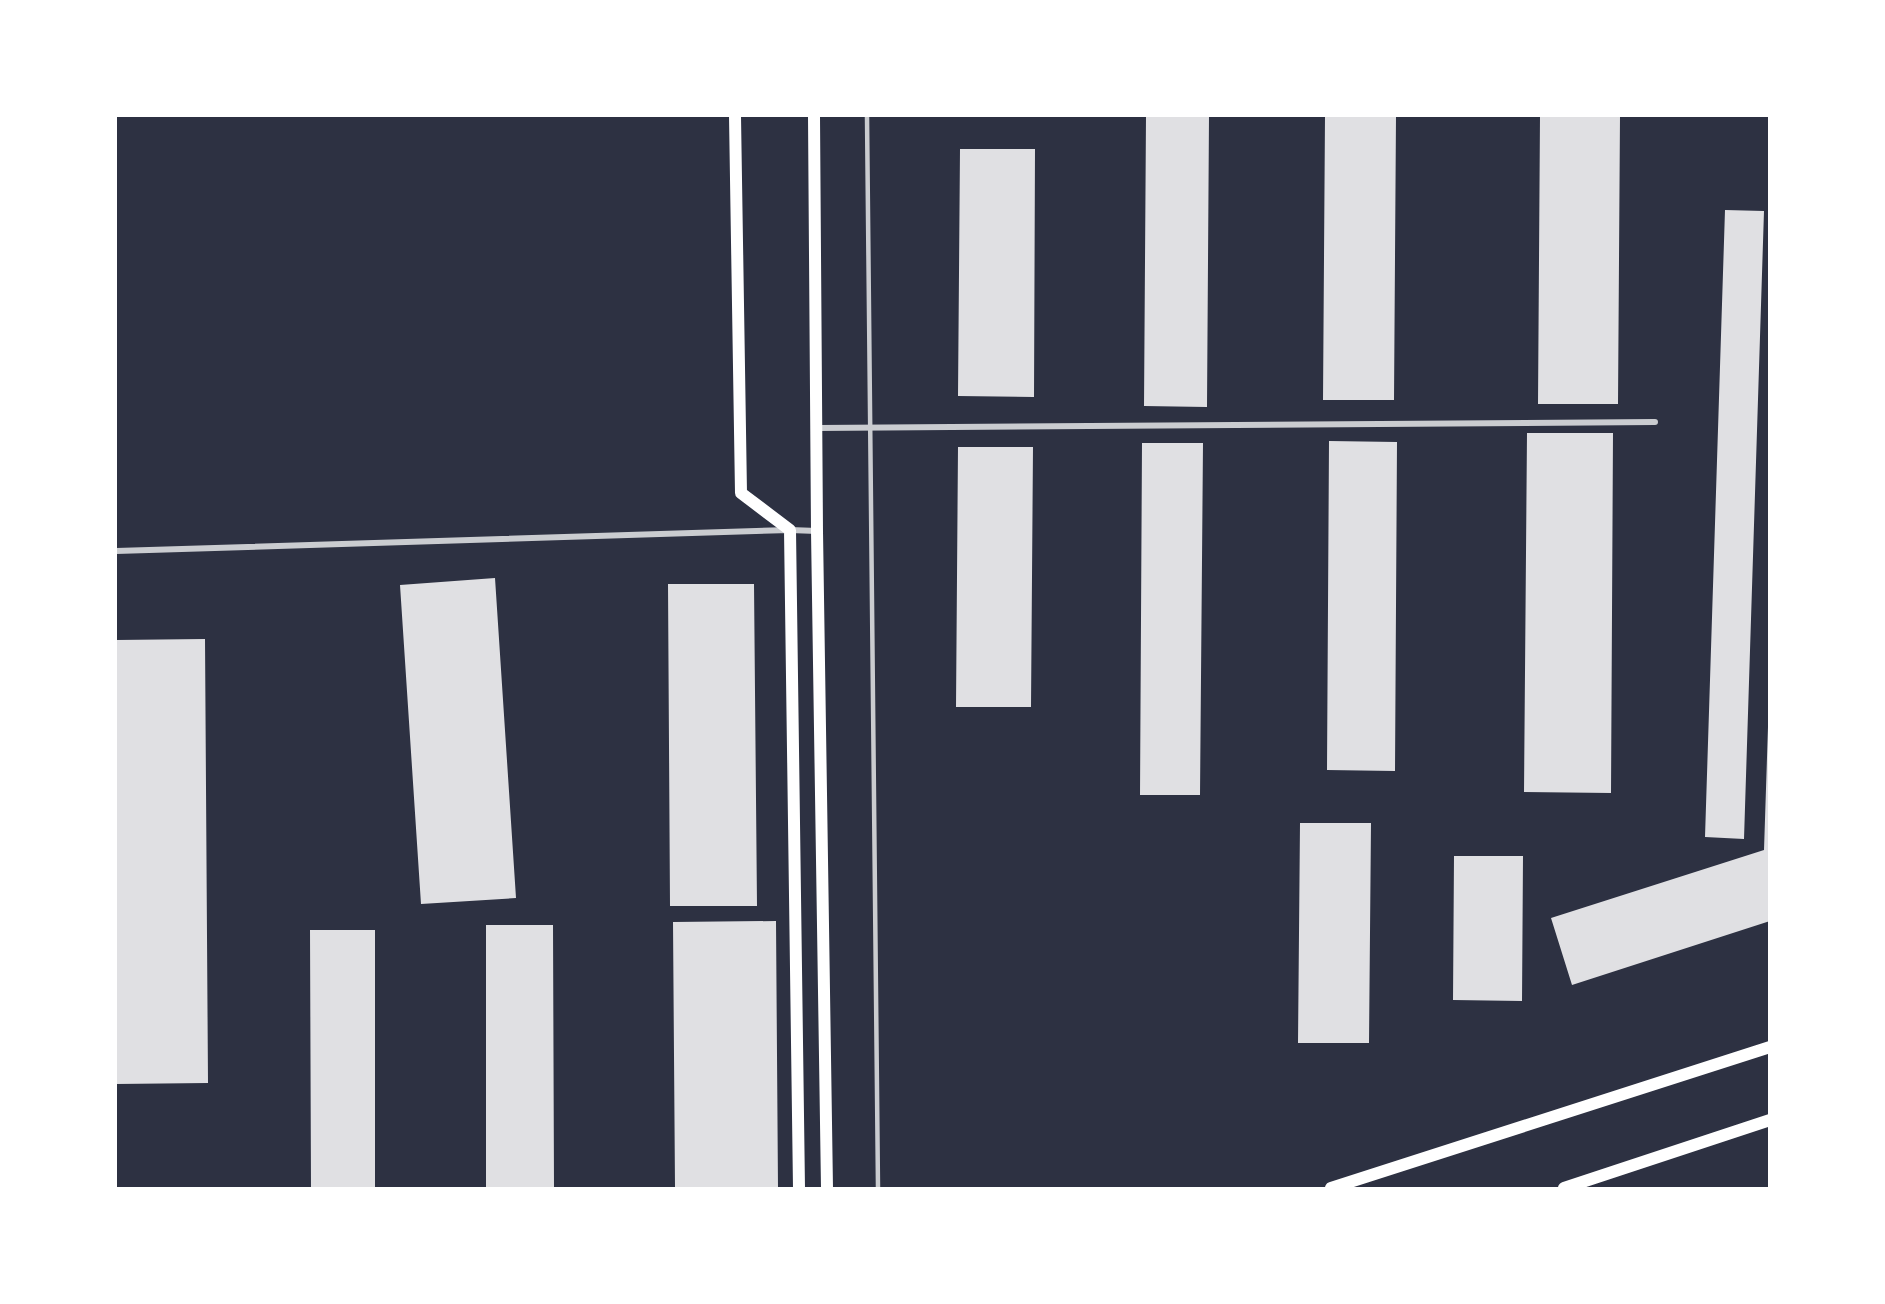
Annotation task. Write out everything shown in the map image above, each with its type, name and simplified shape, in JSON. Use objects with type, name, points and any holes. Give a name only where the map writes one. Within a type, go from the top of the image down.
[{"type":"main road","points":[[735,116],[741,493],[790,530],[799,1188]]},
{"type":"main road","points":[[814,116],[827,1188]]},
{"type":"main road","points":[[1331,1188],[1770,1047]]},
{"type":"main road","points":[[1564,1188],[1770,1120]]},
{"type":"street","points":[[818,428],[1655,423]]},
{"type":"street","points":[[116,551],[818,531]]},
{"type":"lane","points":[[867,116],[878,1188]]},
{"type":"building","points":[[1146,116],[1209,116],[1207,407],[1144,406]]},
{"type":"building","points":[[1325,116],[1396,116],[1394,400],[1323,400]]},
{"type":"building","points":[[1540,116],[1620,116],[1618,404],[1538,404]]},
{"type":"building","points":[[960,149],[1035,149],[1034,397],[958,396]]},
{"type":"building","points":[[1725,210],[1764,211],[1744,839],[1705,837]]},
{"type":"building","points":[[1527,433],[1613,433],[1611,793],[1524,792]]},
{"type":"building","points":[[1329,441],[1397,442],[1395,771],[1327,770]]},
{"type":"building","points":[[1142,443],[1203,443],[1200,795],[1140,795]]},
{"type":"building","points":[[958,447],[1033,447],[1031,707],[956,707]]},
{"type":"building","points":[[495,578],[516,898],[421,904],[400,585]]},
{"type":"building","points":[[668,584],[754,584],[757,906],[670,906]]},
{"type":"building","points":[[205,639],[208,1083],[116,1084],[116,640]]},
{"type":"building","points":[[1768,727],[1770,727],[1770,921],[1572,985],[1551,918],[1764,850]]},
{"type":"building","points":[[1300,823],[1371,823],[1369,1043],[1298,1043]]},
{"type":"building","points":[[1454,856],[1523,856],[1522,1001],[1453,1000]]},
{"type":"building","points":[[776,921],[778,1188],[675,1188],[673,922]]},
{"type":"building","points":[[486,925],[553,925],[554,1188],[486,1188]]},
{"type":"building","points":[[310,930],[375,930],[375,1188],[311,1188]]}]
